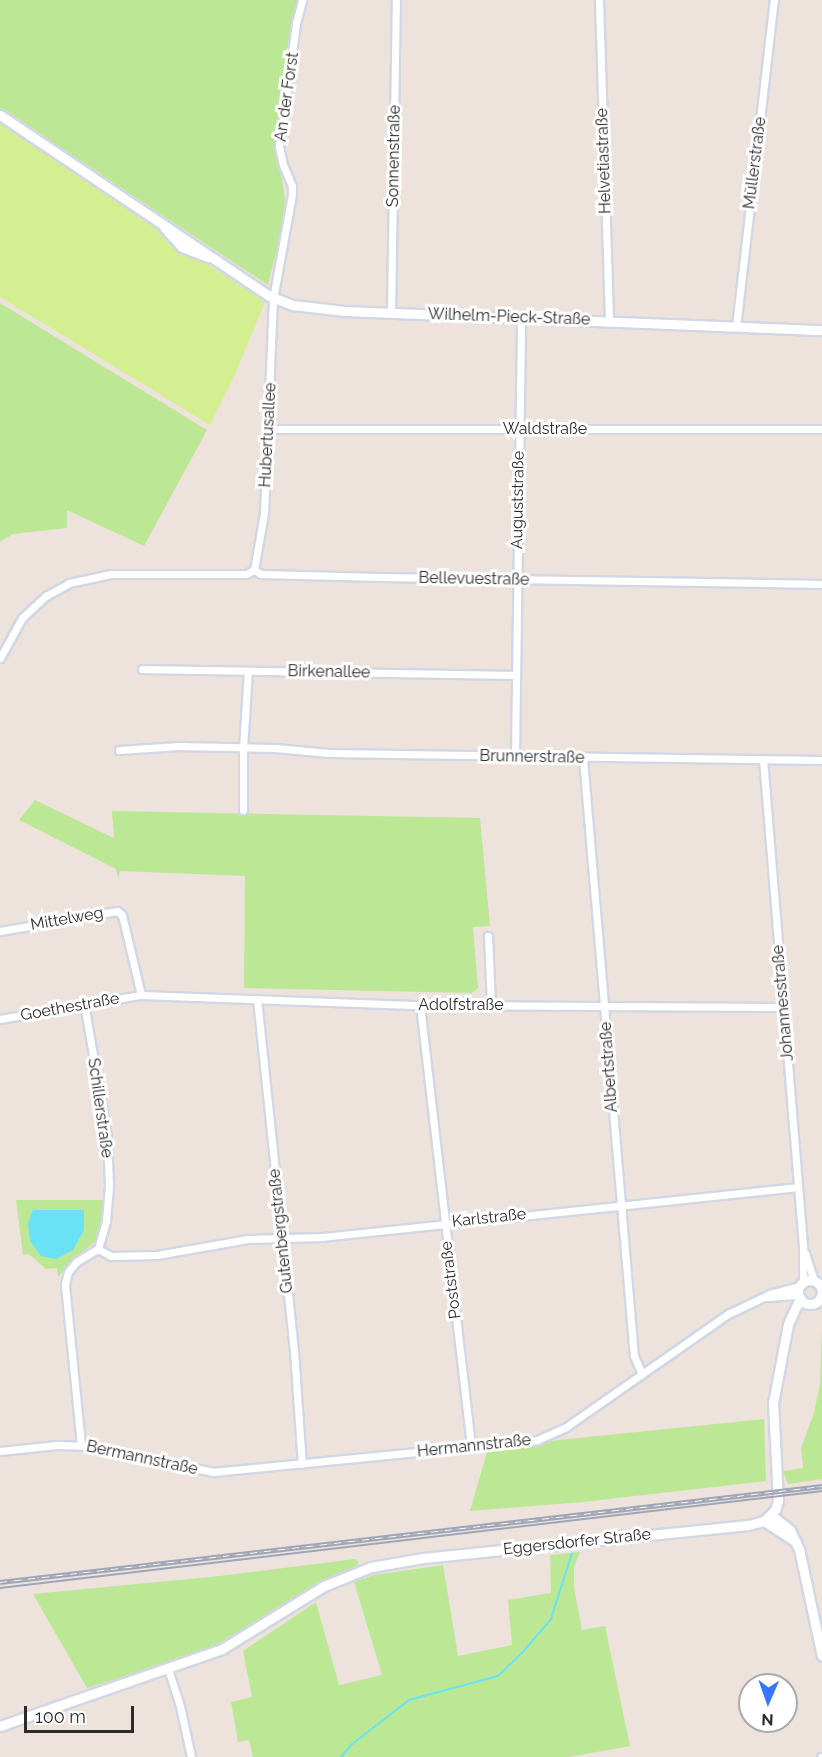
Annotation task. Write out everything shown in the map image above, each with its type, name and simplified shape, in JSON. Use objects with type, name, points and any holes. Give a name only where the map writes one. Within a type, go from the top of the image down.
[{"type":"street","name":"An der Forst","points":[[273,299],[292,194],[279,146],[290,87],[296,24],[303,0]]},
{"type":"street","name":"Sonnenstraße","points":[[391,313],[396,0]]},
{"type":"street","name":"Helvetiastraße","points":[[599,0],[609,321]]},
{"type":"street","name":"Müllerstraße","points":[[736,327],[774,0]]},
{"type":"street","name":"Wilhelm-Pieck-Straße","points":[[0,115],[273,299],[328,310],[822,330]]},
{"type":"street","name":"Hubertusallee","points":[[254,570],[264,513],[273,299]]},
{"type":"street","name":"Auguststraße","points":[[515,755],[521,318]]},
{"type":"street","name":"Waldstraße","points":[[267,429],[822,429]]},
{"type":"street","name":"Bellevuestraße","points":[[0,658],[22,618],[57,588],[82,579],[128,573],[246,574],[254,570],[261,574],[822,584]]},
{"type":"street","name":"Birkenallee","points":[[142,669],[515,675]]},
{"type":"street","points":[[243,810],[243,748],[248,671]]},
{"type":"street","name":"Brunnerstraße","points":[[119,750],[179,746],[275,748],[329,753],[822,760]]},
{"type":"street","name":"Albertstraße","points":[[583,758],[634,1356],[642,1374]]},
{"type":"street","name":"Johannesstraße","points":[[763,759],[803,1248],[800,1290]]},
{"type":"street","name":"Mittelweg","points":[[0,931],[117,911],[122,915],[140,995]]},
{"type":"street","points":[[488,936],[491,1005]]},
{"type":"street","name":"Adolfstraße","points":[[140,995],[420,1005],[783,1007]]},
{"type":"street","name":"Goethestraße","points":[[0,1019],[140,995]]},
{"type":"street","name":"Gutenbergstraße","points":[[257,999],[280,1238],[294,1351],[302,1464]]},
{"type":"street","name":"Schillerstraße","points":[[84,1003],[109,1154],[108,1210],[98,1249]]},
{"type":"street","name":"Poststraße","points":[[420,1005],[471,1446]]},
{"type":"street","name":"Karlstraße","points":[[98,1249],[111,1256],[134,1256],[240,1240],[322,1237],[445,1222],[797,1187]]},
{"type":"street","name":"Johannesstraße","points":[[803,1248],[818,1281]]},
{"type":"street","points":[[81,1445],[65,1284],[68,1272],[76,1263],[98,1249]]},
{"type":"street","points":[[787,1338],[799,1314],[809,1304],[817,1301],[822,1294],[818,1281],[800,1290],[789,1324],[773,1403],[778,1497],[767,1518],[796,1542],[803,1560],[819,1628],[822,1656]]},
{"type":"street","points":[[800,1290],[809,1304]]},
{"type":"street","name":"Hermannstraße","points":[[213,1472],[537,1440],[553,1435],[728,1314],[765,1297],[800,1290]]},
{"type":"street","name":"Bermannstraße","points":[[0,1451],[81,1445],[213,1472]]},
{"type":"street","name":"Eggersdorfer Straße","points":[[0,1726],[222,1649],[324,1586],[370,1567],[433,1557],[748,1525],[767,1518]]},
{"type":"street","points":[[168,1669],[180,1706],[191,1757]]},
{"type":"green space","points":[[0,0],[299,0],[276,146],[285,198],[283,225],[268,285],[0,108]]},
{"type":"green space","points":[[0,122],[161,232],[171,244],[191,258],[205,262],[265,302],[234,377],[210,425],[0,297]]},
{"type":"green space","points":[[0,303],[207,430],[144,546],[67,510],[67,528],[13,534],[0,542]]},
{"type":"green space","points":[[35,800],[114,838],[112,811],[480,818],[490,926],[473,927],[478,988],[472,993],[244,988],[245,876],[120,871],[118,878],[116,869],[19,820]]},
{"type":"green space","points":[[16,1200],[103,1200],[102,1221],[95,1242],[71,1261],[58,1277],[57,1268],[46,1269],[29,1254],[23,1255]]},
{"type":"green space","points":[[822,1327],[822,1479],[788,1484],[783,1471],[803,1468],[801,1448],[814,1413],[820,1384]]},
{"type":"green space","points":[[764,1419],[766,1481],[583,1502],[470,1511],[487,1452],[531,1447],[549,1441]]},
{"type":"green space","points":[[580,1552],[574,1567],[574,1587],[582,1630],[605,1626],[630,1746],[569,1757],[253,1757],[249,1740],[238,1742],[231,1702],[252,1697],[243,1651],[316,1602],[339,1685],[382,1675],[354,1582],[374,1575],[443,1565],[458,1656],[512,1645],[508,1600],[551,1593],[550,1555]]},
{"type":"green space","points":[[355,1559],[358,1561],[357,1567],[328,1580],[232,1640],[208,1651],[87,1688],[33,1594],[220,1576]]},
{"type":"water","points":[[33,1210],[84,1210],[84,1230],[73,1250],[56,1259],[41,1256],[30,1241],[28,1223]]},
{"type":"waterway","points":[[341,1757],[351,1745],[409,1700],[498,1676],[522,1653],[551,1619],[572,1553]]},
{"type":"tram line","points":[[0,1588],[822,1491]]},
{"type":"railway","points":[[0,1582],[822,1486]]}]
